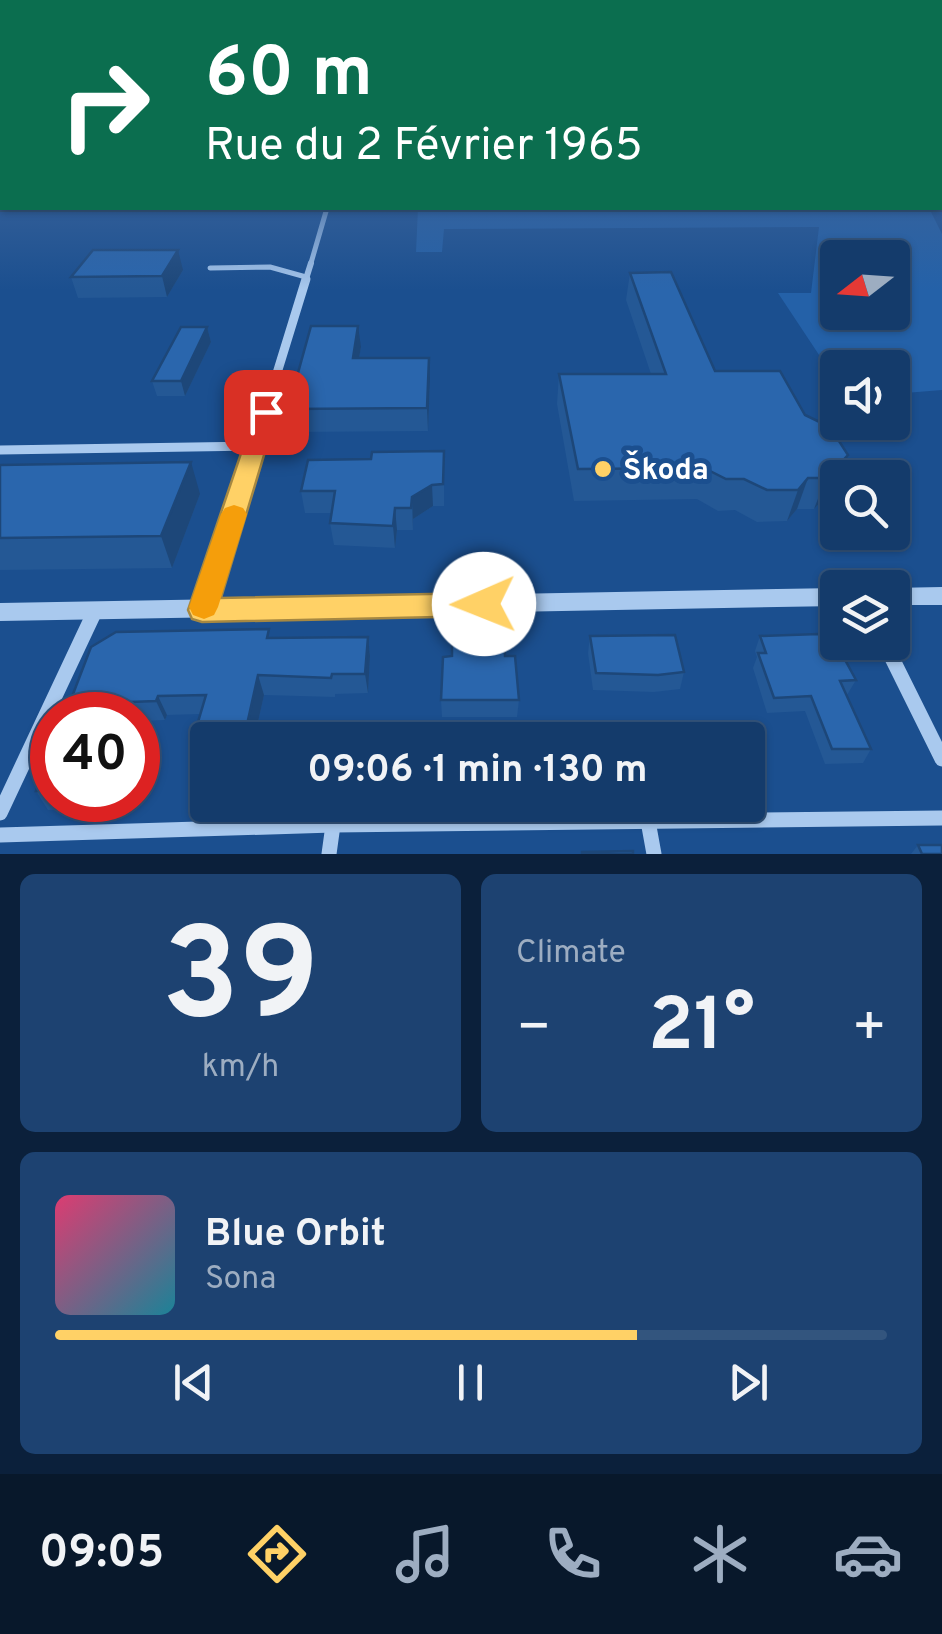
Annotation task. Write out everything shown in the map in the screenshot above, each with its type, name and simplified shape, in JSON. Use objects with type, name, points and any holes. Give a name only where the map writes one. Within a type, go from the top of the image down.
[{"type":"street","points":[[202,610],[311,263]]},
{"type":"street","points":[[910,596],[942,596]]},
{"type":"street","points":[[0,612],[820,597]]},
{"type":"street","points":[[0,813],[95,610]]},
{"type":"street","points":[[893,660],[942,759]]},
{"type":"street","points":[[765,820],[942,818]]},
{"type":"street","points":[[0,836],[585,822]]},
{"type":"street","points":[[648,822],[654,854]]},
{"type":"street","points":[[329,854],[333,826]]},
{"type":"lane","points":[[311,263],[326,211]]},
{"type":"lane","points":[[210,268],[264,265],[306,277]]},
{"type":"lane","points":[[0,450],[256,446]]},
{"type":"shaded area","points":[[418,211],[930,211],[942,234],[942,390],[910,393],[910,350],[820,350],[820,356],[778,293],[811,293],[819,227],[444,229],[442,252],[416,252]]},
{"type":"building","points":[[93,250],[178,250],[162,276],[71,277]]},
{"type":"building","points":[[671,272],[715,371],[780,371],[805,415],[820,422],[820,440],[838,440],[848,455],[843,460],[820,460],[820,478],[808,478],[798,490],[767,490],[744,479],[726,479],[704,468],[578,469],[559,374],[666,374],[630,273]]},
{"type":"building","points":[[311,326],[358,326],[353,358],[429,358],[427,408],[288,409]]},
{"type":"building","points":[[181,327],[207,327],[181,381],[152,381]]},
{"type":"building","points":[[444,451],[443,484],[432,485],[412,497],[411,508],[395,508],[393,526],[330,523],[335,491],[301,491],[308,460],[371,459],[372,452]]},
{"type":"building","points":[[191,462],[161,536],[0,538],[0,465]]},
{"type":"building","points":[[269,629],[267,638],[368,637],[365,674],[332,674],[331,678],[258,675],[248,722],[198,722],[206,695],[74,692],[91,647],[116,632]]},
{"type":"building","points":[[819,634],[820,660],[845,660],[856,680],[840,681],[871,749],[832,749],[811,696],[774,698],[758,653],[766,653],[760,636]]},
{"type":"building","points":[[675,635],[684,672],[596,673],[590,636]]},
{"type":"building","points":[[504,637],[505,656],[515,656],[519,700],[441,700],[443,657],[452,656],[452,638]]},
{"type":"building","points":[[918,845],[942,845],[942,854],[922,854]]},
{"type":"building","points":[[582,852],[633,854],[582,854]]},
{"type":"slow traffic","points":[[204,607],[234,514]]},
{"type":"place","name":"Škoda","points":[[603,469]]},
{"type":"route","points":[[266,412],[202,610],[484,604]]}]
